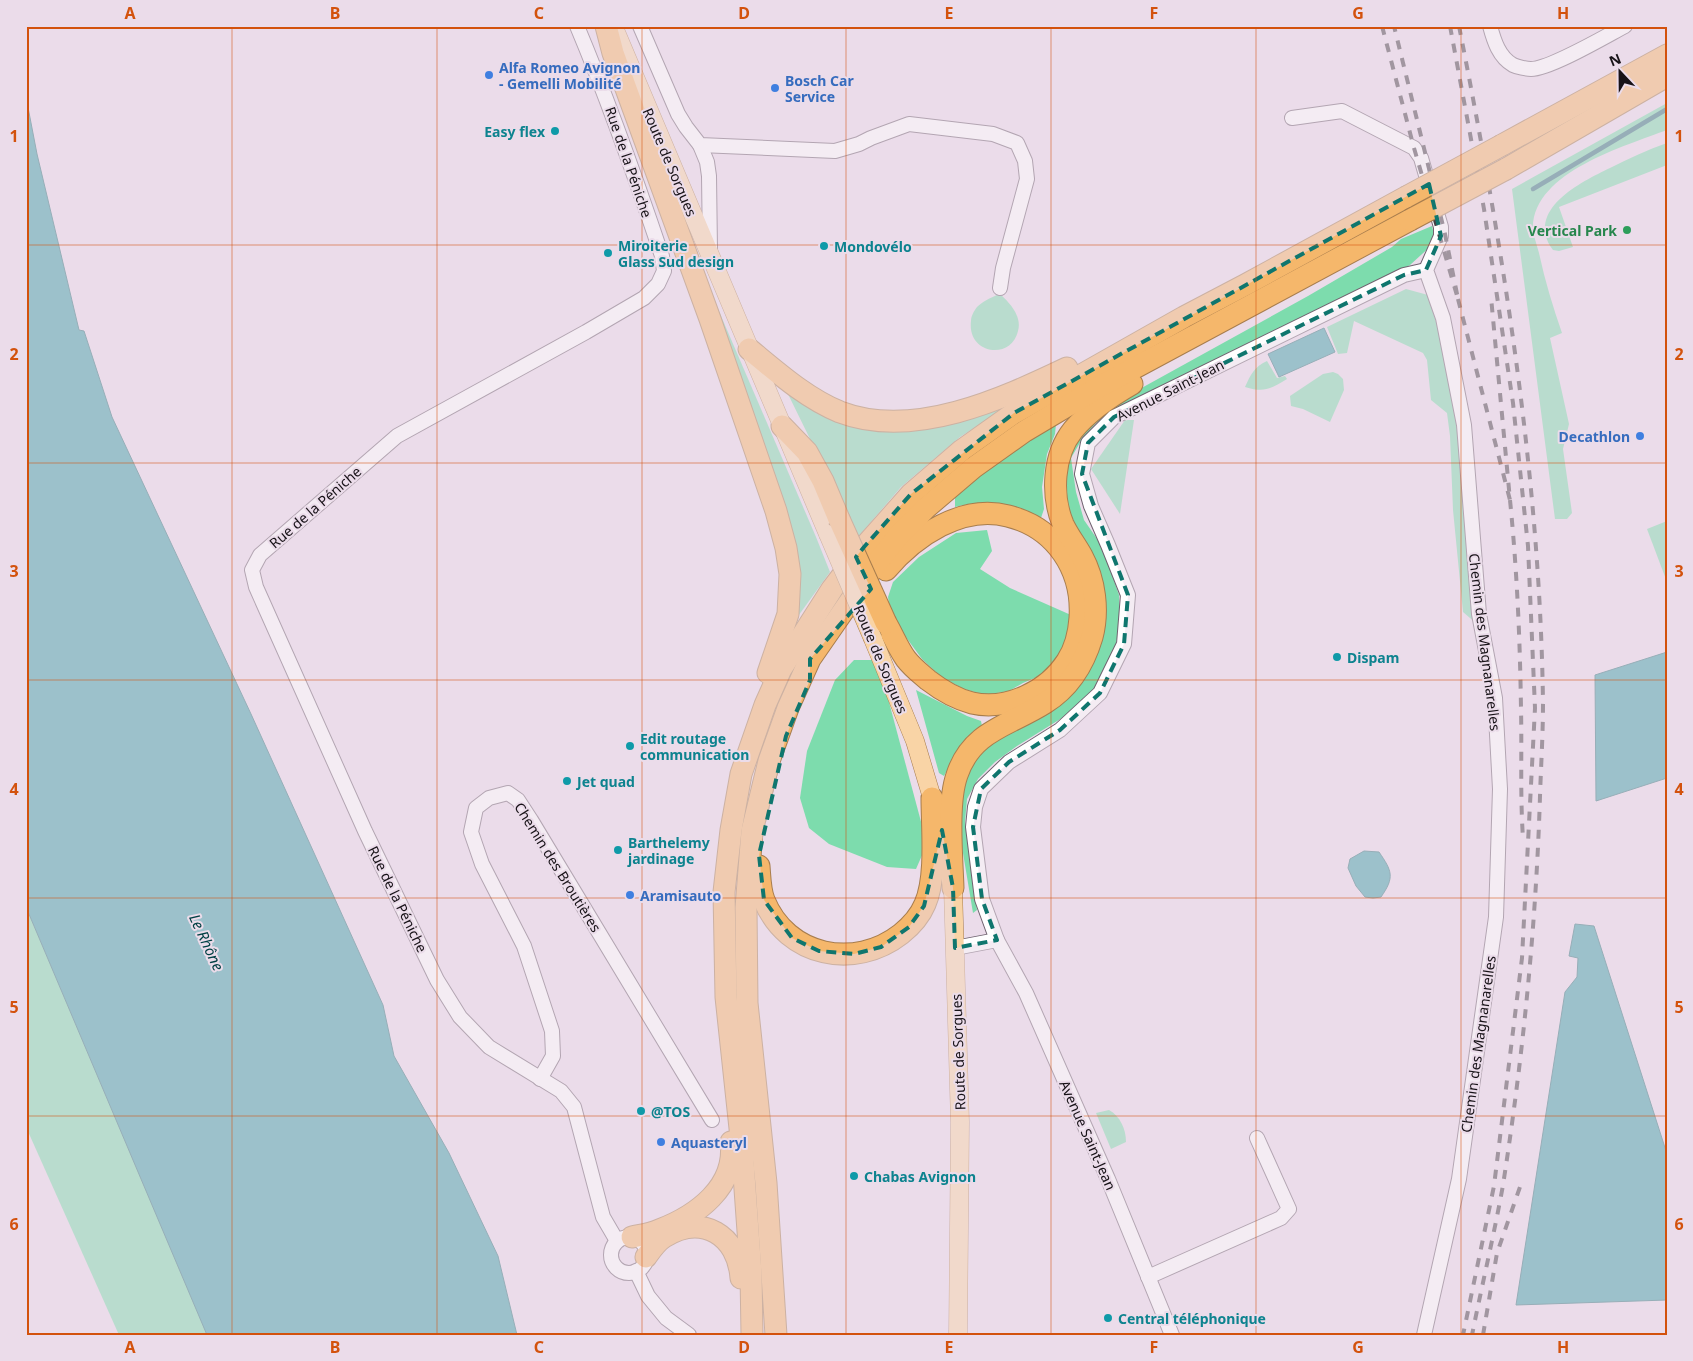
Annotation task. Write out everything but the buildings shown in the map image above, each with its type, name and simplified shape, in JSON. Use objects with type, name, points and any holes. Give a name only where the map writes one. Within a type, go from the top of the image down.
[{"type":"highway","points":[[606,26],[613,53],[710,319],[773,502],[789,565],[788,614],[772,664],[754,704],[731,776],[725,810],[731,830]]},
{"type":"highway","points":[[1584,102],[1634,61],[1667,41]]},
{"type":"highway","points":[[752,1335],[751,1273],[742,1147],[726,997],[724,892],[731,830],[744,762],[781,669],[832,589],[864,547],[911,494],[962,450],[1014,413],[1184,317],[1584,102],[1667,55]]},
{"type":"highway","points":[[776,1335],[766,1183],[747,1003],[746,908],[752,831],[769,761],[788,708],[814,653],[876,564],[900,534],[926,508],[973,468],[1025,430],[1091,392],[1506,169],[1667,76]]},
{"type":"highway","points":[[953,888],[951,830],[953,791],[956,775],[962,762],[970,748],[989,732],[1044,704],[1060,692],[1084,660],[1092,635],[1095,620],[1093,587],[1083,558],[1063,524],[1055,489],[1062,447],[1072,430],[1104,402],[1157,369],[1241,312]]},
{"type":"highway","points":[[749,350],[816,400],[841,412],[870,419],[899,421],[935,417],[1012,394],[1184,317]]},
{"type":"highway","points":[[782,426],[807,452],[823,481],[834,526],[880,631],[920,674],[958,699],[988,705],[1018,700],[1038,691],[1056,676],[1068,660],[1079,628],[1080,612],[1077,581],[1064,554],[1052,539],[1033,524],[1000,514],[981,513],[963,516],[948,522],[924,536],[898,555],[842,626],[814,653],[810,680],[786,736],[769,800],[759,855],[761,889],[770,913],[792,938],[819,951],[835,954],[854,954],[882,947],[909,927],[924,906],[928,895],[931,878],[932,798]]},
{"type":"highway","points":[[625,1239],[658,1231],[691,1214],[711,1199],[729,1171],[732,1146],[718,1015],[726,997]]},
{"type":"highway","points":[[641,1264],[655,1245],[663,1238],[687,1227],[702,1227],[714,1230],[722,1235],[735,1251],[738,1260],[744,1335]]},
{"type":"main road","name":"Route de Sorgues","points":[[613,26],[782,426]]},
{"type":"main road","name":"Route de Sorgues","points":[[880,631],[943,835],[953,888],[960,1122],[958,1335]]},
{"type":"street","name":"Rue de la Péniche","points":[[540,1079],[489,1047],[460,1017],[437,980],[324,742],[256,587],[252,570],[260,555],[397,436],[644,298],[658,284],[664,272],[662,256],[601,83],[577,26]]},
{"type":"street","points":[[640,26],[678,114],[700,145],[707,162],[709,176],[710,255]]},
{"type":"street","points":[[1490,26],[1502,55],[1514,66],[1532,70],[1556,62],[1625,26]]},
{"type":"street","points":[[1292,118],[1342,111],[1414,148],[1421,158],[1441,227],[1441,236],[1426,270]]},
{"type":"street","points":[[700,145],[835,151],[859,144],[909,124],[993,134],[1017,143],[1025,160],[1027,179],[1003,268],[1000,288]]},
{"type":"street","name":"Avenue Saint-Jean","points":[[1172,1335],[1108,1179],[1026,993],[997,940],[982,899],[973,827],[974,807],[981,789],[1008,762],[1060,730],[1100,693],[1124,644],[1128,595],[1091,506],[1082,474],[1088,443],[1114,417],[1404,275],[1426,270]]},
{"type":"street","name":"Chemin des Magnanarelles","points":[[1424,1335],[1459,1179],[1496,918],[1500,789],[1495,698],[1479,614],[1464,425],[1443,318],[1426,270]]},
{"type":"street","name":"Chemin des Broutières","points":[[540,1079],[553,1056],[552,1031],[524,946],[482,864],[471,832],[476,808],[489,798],[508,793],[518,800],[531,820],[712,1120]]},
{"type":"street","points":[[955,948],[997,940]]},
{"type":"street","points":[[540,1079],[561,1091],[574,1107],[603,1217],[625,1239],[638,1240],[643,1244],[641,1264],[648,1296],[666,1318],[689,1335]]},
{"type":"street","points":[[1148,1277],[1281,1218],[1289,1209],[1257,1138]]},
{"type":"street","points":[[625,1239],[611,1252],[613,1264],[623,1272],[641,1264]]},
{"type":"highlighted area","points":[[1429,184],[1441,236],[1426,270],[1404,275],[1114,417],[1088,443],[1082,474],[1128,595],[1124,644],[1100,693],[1060,730],[1009,762],[981,789],[973,827],[982,899],[997,940],[955,948],[953,888],[942,830],[924,906],[909,927],[881,947],[854,954],[819,951],[792,938],[764,900],[759,855],[786,736],[810,680],[810,659],[871,589],[856,557],[911,494],[1014,413]]},
{"type":"green space","points":[[1667,103],[1667,130],[1606,153],[1565,176],[1548,191],[1537,208],[1533,227],[1534,237],[1562,333],[1550,338],[1569,424],[1563,449],[1572,513],[1567,519],[1555,519],[1512,189]]},
{"type":"green space","points":[[1667,143],[1667,165],[1559,207],[1573,247],[1559,251],[1553,250],[1546,236],[1546,222],[1551,210],[1560,199],[1598,174]]},
{"type":"green space","points":[[1432,226],[1434,234],[1432,245],[1410,265],[1300,322],[1136,398],[1096,423],[1081,441],[1071,458],[1076,492],[1084,520],[1102,546],[1119,595],[1120,624],[1113,658],[1100,682],[1084,700],[1062,718],[995,762],[978,779],[967,799],[965,822],[977,910],[973,913],[958,823],[958,795],[975,750],[1069,694],[1073,525],[1061,482],[1073,442],[1118,401],[1308,296],[1392,247],[1401,239]]},
{"type":"green space","points":[[700,267],[830,572],[796,619]]},
{"type":"green space","points":[[1406,289],[1428,295],[1440,335],[1459,425],[1477,624],[1463,612],[1453,510],[1450,436],[1447,413],[1431,400],[1427,360],[1423,353],[1354,321],[1347,353],[1338,354],[1327,327]]},
{"type":"green space","points":[[997,295],[1001,295],[1012,307],[1017,316],[1019,326],[1014,341],[1007,347],[999,350],[990,350],[982,347],[976,341],[972,332],[971,319],[977,307]]},
{"type":"green space","points":[[1267,361],[1277,378],[1285,376],[1287,379],[1263,390],[1245,387],[1253,371]]},
{"type":"green space","points":[[1333,372],[1343,379],[1344,390],[1330,422],[1303,409],[1291,406],[1290,396],[1323,374]]},
{"type":"green space","points":[[788,394],[844,419],[999,404],[1002,410],[960,437],[901,487],[858,537]]},
{"type":"green space","points":[[1125,420],[1134,420],[1120,514],[1091,469]]},
{"type":"green space","points":[[1056,424],[1055,434],[1047,454],[1042,487],[1044,509],[1041,518],[998,505],[977,504],[955,507],[955,495],[978,475],[1003,456]]},
{"type":"green space","points":[[1667,521],[1667,582],[1647,529]]},
{"type":"green space","points":[[987,530],[992,551],[980,569],[1010,588],[1071,615],[1069,638],[1054,662],[1042,675],[1009,691],[985,695],[964,689],[941,677],[922,659],[891,617],[888,597],[893,582],[919,557],[956,533]]},
{"type":"green space","points":[[854,660],[873,660],[886,691],[927,844],[916,869],[887,867],[829,844],[809,828],[800,798],[807,751],[835,680]]},
{"type":"green space","points":[[916,690],[967,716],[981,721],[982,726],[961,744],[944,776],[939,773]]},
{"type":"green space","points":[[26,907],[208,1335],[119,1335],[26,1127]]},
{"type":"green space","points":[[1109,1110],[1122,1123],[1126,1142],[1111,1149],[1096,1113]]},
{"type":"water","name":"Le Rhône","points":[[26,97],[37,154],[79,330],[84,331],[112,417],[251,714],[383,1005],[394,1056],[449,1153],[498,1256],[517,1335],[207,1335],[26,907]]},
{"type":"water","points":[[1324,328],[1335,352],[1279,377],[1268,354]]},
{"type":"water","points":[[1667,652],[1667,778],[1596,801],[1595,675]]},
{"type":"water","points":[[1364,851],[1379,852],[1389,869],[1390,879],[1381,897],[1365,897],[1356,886],[1348,868],[1350,859]]},
{"type":"water","points":[[1575,924],[1594,926],[1667,1154],[1667,1300],[1516,1305],[1565,992],[1577,977],[1578,958],[1569,956]]},
{"type":"waterway","points":[[1533,189],[1667,109]]},
{"type":"railway","points":[[1382,26],[1414,148],[1458,299],[1445,234],[1394,26]]},
{"type":"railway","points":[[1450,26],[1484,209],[1513,403],[1528,546],[1535,708],[1522,958],[1494,1186],[1463,1335]]},
{"type":"railway","points":[[1459,26],[1504,278],[1527,448],[1535,533],[1543,703],[1538,845],[1528,991],[1503,1185],[1472,1335]]},
{"type":"railway","points":[[1458,299],[1510,500],[1491,297]]},
{"type":"railway","points":[[1510,500],[1519,631],[1523,838]]},
{"type":"railway","points":[[1483,1335],[1497,1253],[1521,1184]]},
{"type":"place","name":"Alfa Romeo Avignon - Gemelli Mobilité","points":[[489,75]]},
{"type":"place","name":"Bosch Car Service","points":[[775,88]]},
{"type":"place","name":"Easy flex","points":[[555,131]]},
{"type":"place","name":"Vertical Park","points":[[1627,230]]},
{"type":"place","name":"Mondovélo","points":[[824,246]]},
{"type":"place","name":"Miroiterie Glass Sud design","points":[[608,253]]},
{"type":"place","name":"Decathlon","points":[[1640,436]]},
{"type":"place","name":"Dispam","points":[[1337,657]]},
{"type":"place","name":"Edit routage communication","points":[[630,746]]},
{"type":"place","name":"Jet quad","points":[[567,781]]},
{"type":"place","name":"Barthelemy jardinage","points":[[618,850]]},
{"type":"place","name":"Aramisauto","points":[[630,895]]},
{"type":"place","name":"@TOS","points":[[641,1111]]},
{"type":"place","name":"Aquasteryl","points":[[661,1142]]},
{"type":"place","name":"Chabas Avignon","points":[[854,1176]]},
{"type":"place","name":"Central téléphonique","points":[[1108,1318]]}]
